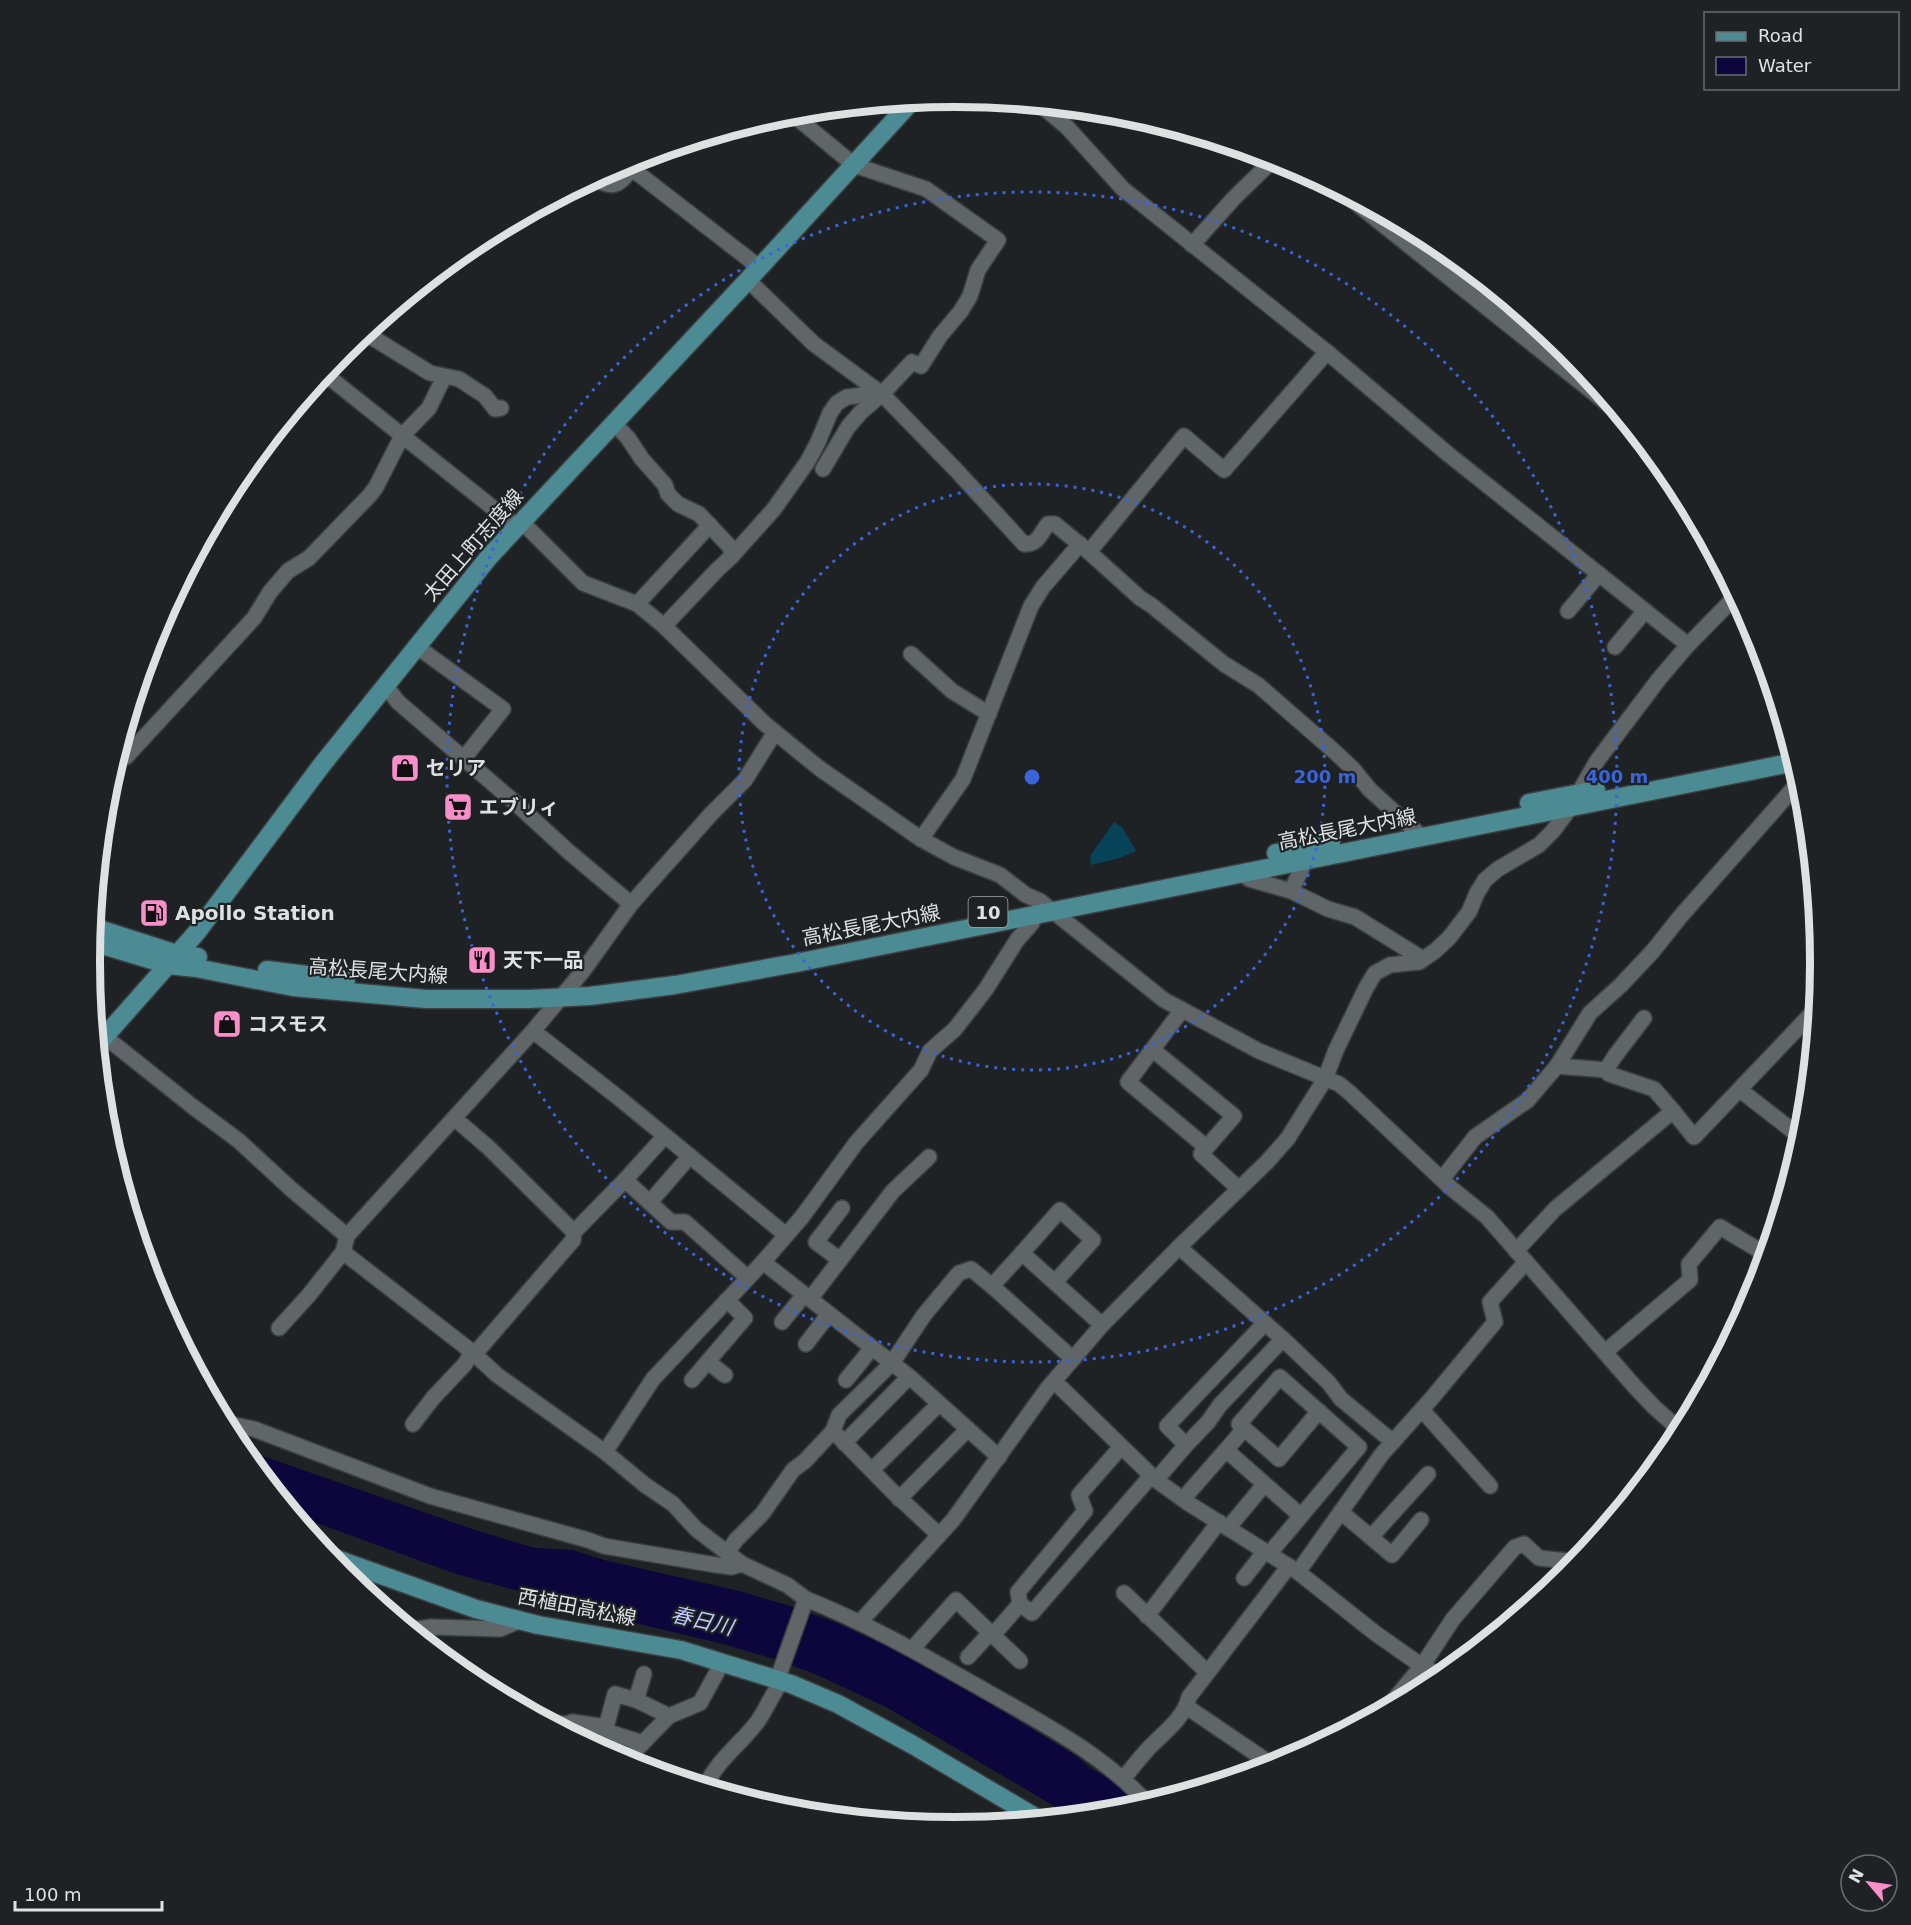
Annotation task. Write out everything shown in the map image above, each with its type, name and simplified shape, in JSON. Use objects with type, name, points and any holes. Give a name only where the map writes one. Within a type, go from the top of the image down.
[{"type":"main road","name":"太田上町志度線","points":[[104,1037],[197,932],[321,766],[489,557],[905,109]]},
{"type":"main road","name":"高松長尾大内線","points":[[1041,909],[1415,831],[1574,801],[1784,752]]},
{"type":"main road","name":"高松長尾大内線","points":[[1574,801],[1601,800],[1786,764]]},
{"type":"main road","name":"高松長尾大内線","points":[[101,930],[196,968],[293,987],[426,999],[566,992],[675,972],[767,962],[1303,861],[1415,831]]},
{"type":"main road","name":"高松長尾大内線","points":[[101,944],[172,959]]},
{"type":"main road","name":"西植田高松線","points":[[358,1574],[521,1620],[681,1650],[722,1663],[782,1674],[913,1745],[1030,1814]]},
{"type":"street","points":[[1051,113],[1067,127],[1123,189],[1327,352],[1448,454],[1688,645]]},
{"type":"street","points":[[801,122],[854,165],[926,189],[998,240],[978,270],[970,296],[962,311],[940,336],[921,366],[912,362],[877,394],[848,427],[823,469]]},
{"type":"street","points":[[1192,244],[1266,167]]},
{"type":"street","points":[[632,171],[636,172],[754,274],[814,344],[877,394],[957,471],[1024,544],[1031,545],[1037,541],[1045,528],[1051,523],[1055,524],[1140,598],[1224,664],[1266,693],[1335,752],[1370,790],[1415,831]]},
{"type":"street","points":[[604,184],[621,183],[629,173]]},
{"type":"street","points":[[1374,217],[1590,390]]},
{"type":"street","points":[[1414,249],[1418,244]]},
{"type":"street","points":[[373,338],[429,373],[459,379],[484,396],[495,409],[501,408]]},
{"type":"street","points":[[1535,346],[1540,340]]},
{"type":"street","points":[[921,839],[963,779],[1031,606],[1043,587],[1085,548],[1184,436],[1224,470],[1327,352]]},
{"type":"street","points":[[126,757],[254,618],[270,592],[288,571],[309,558],[370,495],[402,436],[429,408],[444,377]]},
{"type":"street","points":[[331,379],[519,525],[583,583],[637,604],[664,626],[775,732],[819,768],[921,839],[954,857],[1000,875],[1041,909],[1164,1000],[1259,1051],[1339,1084],[1486,1217],[1654,1407],[1674,1425]]},
{"type":"street","points":[[664,626],[731,557],[788,491],[808,461],[837,403],[847,397],[877,394]]},
{"type":"street","points":[[614,423],[665,484],[669,494],[678,504],[699,514],[731,548],[731,557]]},
{"type":"street","points":[[637,604],[710,525]]},
{"type":"street","points":[[1568,611],[1599,574]]},
{"type":"street","points":[[860,1622],[953,1520],[1054,1382],[1102,1325],[1268,1162],[1288,1138],[1326,1080],[1336,1050],[1366,988],[1376,973],[1390,965],[1419,962],[1449,938],[1469,912],[1485,880],[1497,869],[1539,845],[1574,801],[1597,761],[1659,679],[1730,602]]},
{"type":"street","points":[[1615,647],[1645,611]]},
{"type":"street","points":[[416,646],[503,709],[464,758]]},
{"type":"street","points":[[910,654],[952,691],[989,714]]},
{"type":"street","points":[[385,686],[398,702],[631,904]]},
{"type":"street","points":[[279,1328],[309,1295],[343,1251],[347,1236],[533,1031],[566,992],[631,904],[712,813],[745,780],[775,732]]},
{"type":"street","points":[[1442,1179],[1475,1137],[1528,1100],[1557,1065],[1590,1013],[1653,951],[1792,790]]},
{"type":"street","points":[[1291,891],[1303,861]]},
{"type":"street","points":[[1247,871],[1249,879],[1291,891],[1328,909],[1355,917],[1418,956],[1419,962]]},
{"type":"street","points":[[605,1452],[653,1379],[802,1217],[856,1143],[921,1070],[930,1052],[955,1029],[974,1005],[1017,940],[1041,909]]},
{"type":"street","points":[[1182,1010],[1128,1082],[1206,1147]]},
{"type":"street","points":[[1557,1065],[1606,1070],[1609,1074],[1654,1089],[1694,1137],[1809,1016]]},
{"type":"street","points":[[1606,1070],[1644,1018]]},
{"type":"street","points":[[533,1031],[619,1098],[786,1235]]},
{"type":"street","points":[[105,1043],[239,1141],[347,1236]]},
{"type":"street","points":[[1153,1050],[1234,1116],[1201,1154],[1239,1189]]},
{"type":"street","points":[[1740,1090],[1794,1131]]},
{"type":"street","points":[[1123,1779],[1147,1750],[1182,1715],[1189,1697],[1207,1672],[1341,1512],[1382,1454],[1495,1322],[1490,1302],[1555,1209],[1672,1111]]},
{"type":"street","points":[[454,1118],[488,1147],[574,1232]]},
{"type":"street","points":[[413,1424],[433,1398],[465,1364],[472,1352],[479,1349],[573,1240],[574,1232],[664,1137]]},
{"type":"street","points":[[650,1202],[690,1156]]},
{"type":"street","points":[[782,1322],[840,1260],[893,1191],[929,1157]]},
{"type":"street","points":[[625,1179],[672,1222],[685,1222],[748,1278]]},
{"type":"street","points":[[840,1260],[816,1242],[842,1208]]},
{"type":"street","points":[[992,1286],[1060,1210],[1093,1240],[1055,1282]]},
{"type":"street","points":[[1605,1352],[1690,1280],[1689,1264],[1720,1227],[1760,1250]]},
{"type":"street","points":[[1179,1247],[1283,1339],[1329,1383],[1341,1399],[1393,1442]]},
{"type":"street","points":[[343,1251],[472,1352],[497,1375],[673,1504],[696,1529],[742,1564],[787,1585],[805,1602],[860,1622],[912,1649],[1071,1740],[1123,1779],[1141,1797]]},
{"type":"street","points":[[1022,1252],[1102,1325]]},
{"type":"street","points":[[763,1262],[909,1377],[999,1457]]},
{"type":"street","points":[[727,1553],[736,1540],[762,1514],[793,1470],[805,1461],[832,1431],[839,1415],[892,1363],[924,1315],[959,1273],[971,1269],[1073,1359]]},
{"type":"street","points":[[692,1380],[745,1318],[727,1300]]},
{"type":"street","points":[[806,1344],[829,1314]]},
{"type":"street","points":[[1186,1445],[1167,1426],[1264,1324]]},
{"type":"street","points":[[1121,1447],[1079,1495],[1085,1511],[1018,1592],[1020,1604],[1032,1613],[1208,1422],[1220,1405],[1283,1339]]},
{"type":"street","points":[[846,1380],[872,1348]]},
{"type":"street","points":[[708,1362],[725,1375]]},
{"type":"street","points":[[844,1443],[909,1377]]},
{"type":"street","points":[[1244,1578],[1359,1448],[1319,1411],[1280,1377],[1239,1424],[1279,1460],[1319,1411]]},
{"type":"street","points":[[1054,1382],[1154,1478],[1183,1499],[1294,1569],[1375,1633],[1433,1672]]},
{"type":"street","points":[[872,1470],[939,1404]]},
{"type":"street","points":[[1422,1410],[1490,1486]]},
{"type":"street","points":[[237,1426],[254,1429],[430,1496],[604,1546],[716,1565],[732,1567],[742,1564]]},
{"type":"street","points":[[1183,1499],[1244,1429]]},
{"type":"street","points":[[899,1499],[968,1430]]},
{"type":"street","points":[[832,1431],[899,1499],[939,1535]]},
{"type":"street","points":[[1226,1450],[1301,1516]]},
{"type":"street","points":[[1371,1537],[1428,1474]]},
{"type":"street","points":[[1147,1616],[1224,1525],[1264,1485]]},
{"type":"street","points":[[1341,1512],[1392,1555],[1421,1520]]},
{"type":"street","points":[[1400,1692],[1422,1666],[1453,1619],[1515,1547],[1524,1544],[1539,1558],[1566,1561]]},
{"type":"street","points":[[1124,1593],[1207,1672]]},
{"type":"street","points":[[912,1649],[956,1600],[1020,1661]]},
{"type":"street","points":[[709,1780],[718,1766],[758,1722],[782,1674],[805,1602]]},
{"type":"street","points":[[968,1657],[1020,1604]]},
{"type":"street","points":[[420,1629],[500,1629],[521,1620]]},
{"type":"street","points":[[632,1754],[669,1716],[700,1703],[722,1663]]},
{"type":"street","points":[[636,1700],[644,1674]]},
{"type":"street","points":[[643,1743],[605,1731],[615,1694],[636,1700],[669,1716]]},
{"type":"street","points":[[1187,1707],[1260,1761]]},
{"type":"street","points":[[567,1724],[572,1722],[606,1727]]},
{"type":"shaded area","points":[[1114,822],[1122,827],[1136,851],[1120,858],[1091,865],[1090,856]]},
{"type":"water","name":"春日川","points":[[256,1454],[478,1531],[535,1548],[572,1550],[604,1560],[743,1592],[837,1623],[911,1657],[975,1694],[1078,1757],[1090,1768],[1118,1783],[1134,1798],[1060,1811],[886,1707],[815,1674],[723,1644],[606,1616],[552,1606],[522,1592],[456,1574],[308,1520]]},
{"type":"place","name":"セリア","points":[[405,768]]},
{"type":"place","name":"エブリィ","points":[[458,807]]},
{"type":"place","name":"Apollo Station","points":[[154,913]]},
{"type":"place","name":"天下一品","points":[[482,960]]},
{"type":"place","name":"コスモス","points":[[227,1024]]}]
